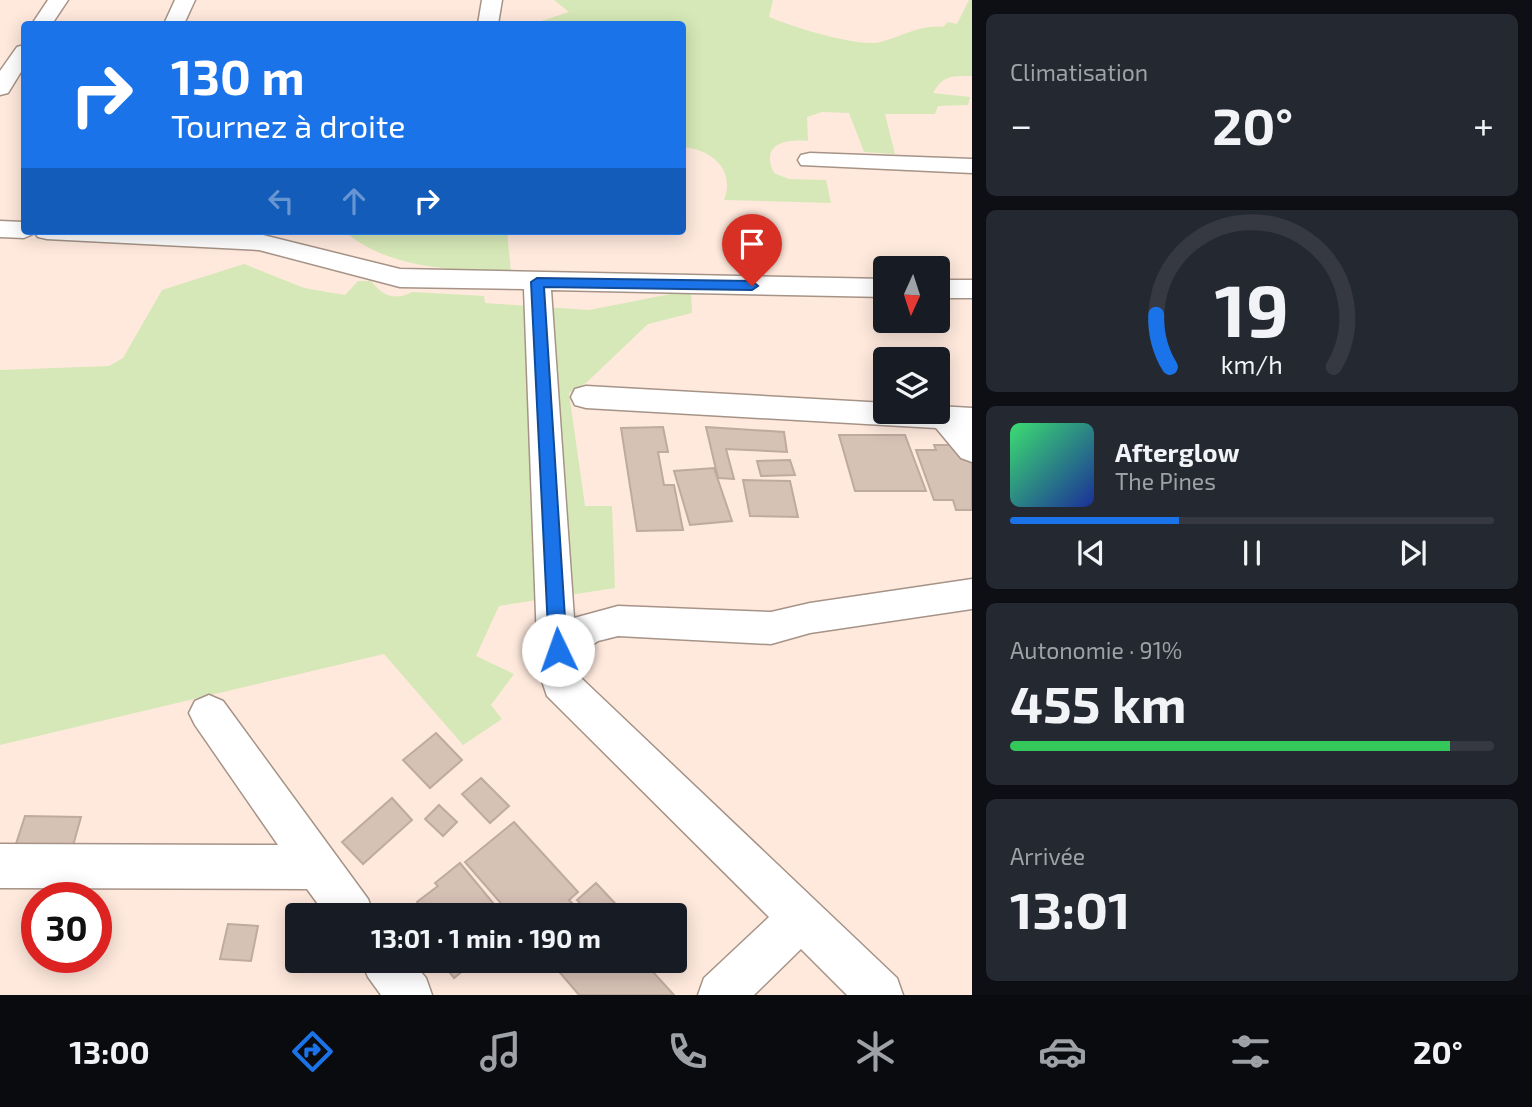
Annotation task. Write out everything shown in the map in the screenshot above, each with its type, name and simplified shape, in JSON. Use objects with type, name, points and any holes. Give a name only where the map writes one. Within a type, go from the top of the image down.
[{"type":"street","points":[[44,21],[58,0]]},
{"type":"street","points":[[175,21],[185,0]]},
{"type":"street","points":[[488,21],[492,0]]},
{"type":"street","points":[[0,88],[21,56]]},
{"type":"street","points":[[810,160],[972,166]]},
{"type":"street","points":[[0,229],[21,230]]},
{"type":"street","points":[[194,235],[261,237],[363,273],[387,276],[537,282],[873,288]]},
{"type":"street","points":[[537,282],[557,669],[561,684],[880,995]]},
{"type":"street","points":[[950,289],[972,289]]},
{"type":"street","points":[[586,397],[957,417],[972,450]]},
{"type":"street","points":[[558,650],[572,636],[583,630],[618,621],[771,628],[810,618],[972,594]]},
{"type":"street","points":[[209,713],[344,903]]},
{"type":"street","points":[[0,866],[318,867]]},
{"type":"street","points":[[720,995],[801,918]]},
{"type":"street","points":[[393,973],[409,995]]},
{"type":"green space","points":[[554,0],[773,0],[769,17],[824,35],[870,43],[927,27],[943,27],[948,22],[957,24],[969,0],[972,0],[972,76],[944,80],[933,93],[970,97],[968,105],[938,106],[935,114],[885,114],[895,154],[864,152],[849,113],[822,112],[807,117],[808,141],[791,141],[777,145],[770,155],[770,163],[774,173],[789,179],[826,180],[831,203],[724,200],[727,179],[719,163],[703,152],[686,148],[686,21],[541,21],[569,12]]},
{"type":"green space","points":[[350,235],[507,235],[511,272],[446,268],[402,261],[362,244]]},
{"type":"green space","points":[[244,264],[304,288],[345,295],[358,281],[371,281],[389,296],[412,292],[484,296],[485,303],[589,310],[691,290],[692,313],[648,324],[586,383],[569,393],[585,506],[612,506],[615,588],[499,606],[476,656],[514,674],[491,705],[502,719],[463,745],[384,654],[0,745],[0,370],[109,366],[123,358],[162,290]]},
{"type":"building","points":[[663,427],[668,452],[658,452],[664,485],[674,485],[683,530],[637,531],[621,428]]},
{"type":"building","points":[[706,427],[784,432],[787,452],[726,449],[734,479],[718,478]]},
{"type":"building","points":[[839,435],[905,435],[926,491],[855,491]]},
{"type":"building","points":[[934,445],[972,445],[972,510],[956,510],[953,500],[934,500],[916,450],[936,450]]},
{"type":"building","points":[[790,460],[795,475],[761,476],[757,461]]},
{"type":"building","points":[[714,468],[732,521],[690,525],[674,471]]},
{"type":"building","points":[[743,480],[790,481],[798,517],[750,516]]},
{"type":"building","points":[[436,733],[462,760],[430,788],[403,760]]},
{"type":"building","points":[[481,778],[509,806],[490,823],[462,794]]},
{"type":"building","points":[[392,798],[412,820],[363,864],[342,842]]},
{"type":"building","points":[[439,805],[457,822],[443,836],[425,819]]},
{"type":"building","points":[[25,816],[81,817],[66,871],[6,875]]},
{"type":"building","points":[[514,822],[578,892],[569,900],[572,903],[501,903],[465,862]]},
{"type":"building","points":[[460,863],[493,903],[418,903],[438,886],[435,883]]},
{"type":"building","points":[[596,883],[615,903],[580,903],[577,900]]},
{"type":"building","points":[[228,924],[258,926],[251,961],[220,959]]},
{"type":"building","points":[[560,973],[654,973],[674,995],[579,995]]},
{"type":"route","points":[[558,650],[537,282],[752,286]]}]
